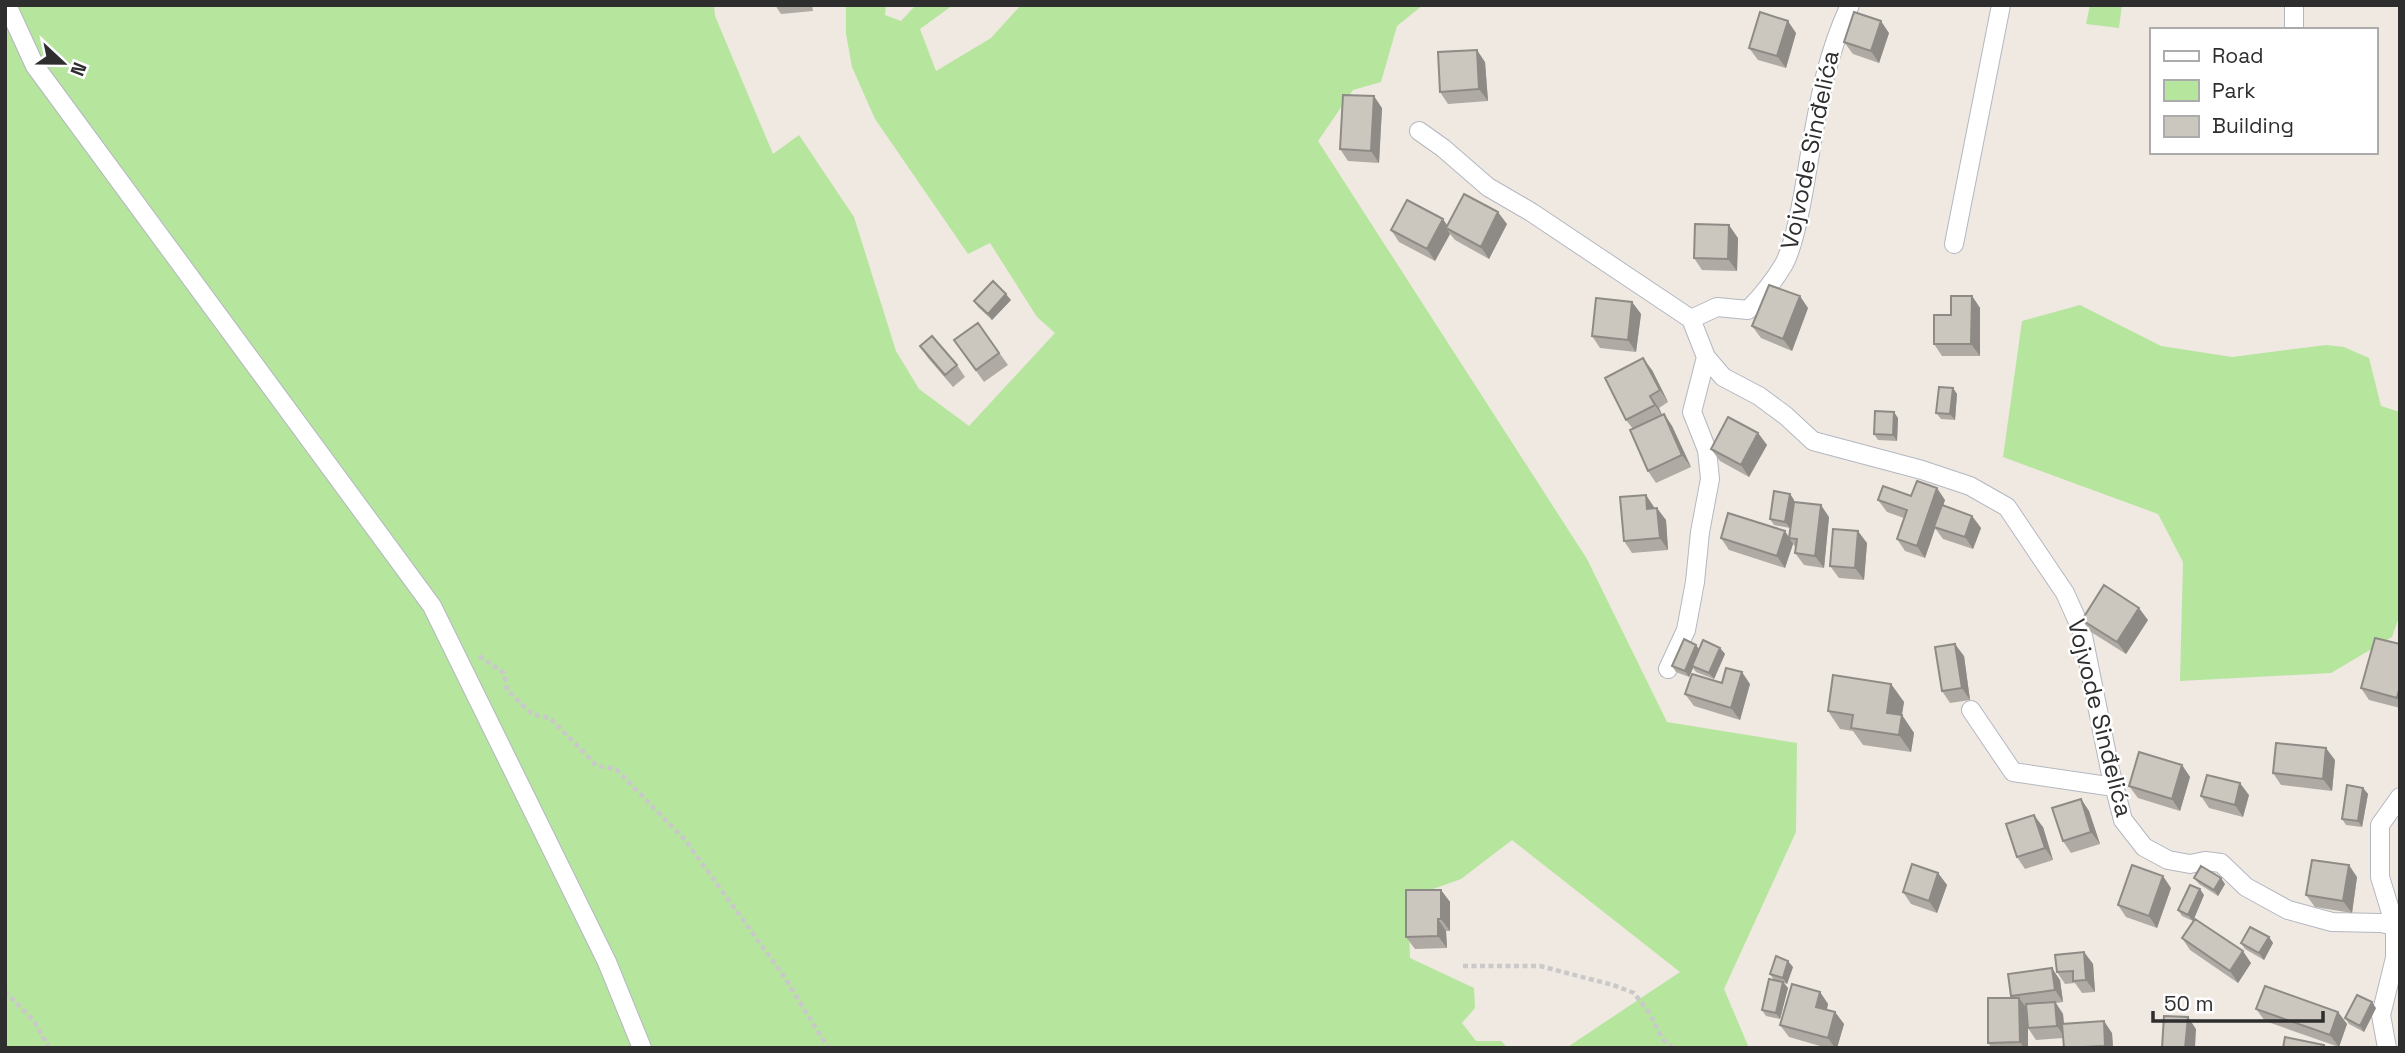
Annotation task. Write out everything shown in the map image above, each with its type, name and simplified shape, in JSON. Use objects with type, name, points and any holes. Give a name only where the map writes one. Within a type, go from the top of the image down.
[{"type":"street","points":[[8,5],[34,66],[432,606],[607,962],[642,1048]]},
{"type":"street","name":"Vojvode Sinđelića","points":[[1850,5],[1834,38],[1819,101],[1803,199],[1785,261],[1764,294],[1748,310],[1717,307],[1691,319],[1706,357],[1723,377],[1759,396],[1786,415],[1814,441],[1970,486],[2007,507],[2065,593],[2082,631],[2123,820],[2144,847],[2168,860],[2190,864],[2205,861],[2221,863],[2246,887],[2288,910],[2332,922],[2382,923],[2395,926]]},
{"type":"street","points":[[1954,244],[2001,5]]},
{"type":"street","points":[[2294,5],[2294,28]]},
{"type":"street","points":[[1419,131],[1488,187],[1531,212],[1691,319]]},
{"type":"street","points":[[1668,669],[1686,630],[1710,479],[1707,450],[1692,412],[1706,357]]},
{"type":"street","points":[[1971,710],[2013,772],[2114,787]]},
{"type":"street","points":[[2387,1048],[2381,1015],[2395,958],[2395,926],[2380,877],[2380,825],[2400,797]]},
{"type":"path","points":[[474,653],[504,673],[507,690],[532,714],[550,718],[597,766],[616,769],[684,840],[783,975],[828,1048]]},
{"type":"path","points":[[1463,966],[1540,966],[1634,993],[1650,1014],[1663,1040],[1674,1048]]},
{"type":"path","points":[[5,991],[34,1021],[49,1048]]},
{"type":"green space","points":[[11,5],[714,5],[715,16],[773,154],[799,135],[854,217],[896,351],[919,389],[969,426],[1055,333],[1037,317],[990,243],[968,254],[875,119],[852,67],[846,34],[846,5],[886,5],[885,15],[901,21],[916,5],[953,5],[920,29],[936,71],[991,38],[1021,5],[1423,5],[1397,26],[1381,82],[1353,90],[1318,141],[1587,559],[1667,722],[1797,743],[1796,832],[1724,989],[1749,1048],[1566,1048],[1680,972],[1512,840],[1461,879],[1408,898],[1410,958],[1474,988],[1475,1008],[1462,1023],[1476,1041],[1501,1041],[1508,1048],[646,1048],[434,604],[37,64]]},
{"type":"green space","points":[[2090,5],[2122,5],[2119,28],[2086,24]]},
{"type":"green space","points":[[5,10],[429,607],[639,1048],[5,1048]]},
{"type":"green space","points":[[2080,305],[2161,346],[2232,357],[2326,345],[2344,347],[2369,358],[2381,406],[2400,412],[2400,614],[2392,637],[2331,673],[2180,681],[2183,562],[2158,514],[2003,457],[2022,321]]},
{"type":"building","points":[[1760,12],[1788,21],[1777,56],[1749,48]]},
{"type":"building","points":[[1854,12],[1881,21],[1871,51],[1844,42]]},
{"type":"building","points":[[1477,50],[1479,89],[1440,92],[1438,52]]},
{"type":"building","points":[[1343,95],[1374,96],[1371,151],[1340,149]]},
{"type":"building","points":[[1464,194],[1498,212],[1481,247],[1446,228]]},
{"type":"building","points":[[1407,200],[1443,219],[1427,249],[1391,230]]},
{"type":"building","points":[[1695,224],[1729,225],[1728,259],[1694,258]]},
{"type":"building","points":[[993,281],[1006,294],[988,314],[974,301]]},
{"type":"building","points":[[1769,285],[1800,296],[1783,339],[1752,326]]},
{"type":"building","points":[[1951,296],[1972,296],[1971,344],[1934,344],[1934,315],[1951,315]]},
{"type":"building","points":[[1596,298],[1632,302],[1628,340],[1592,336]]},
{"type":"building","points":[[978,323],[999,353],[976,370],[954,340]]},
{"type":"building","points":[[932,336],[957,365],[945,375],[920,346]]},
{"type":"building","points":[[1643,358],[1660,390],[1650,396],[1655,405],[1626,420],[1605,378]]},
{"type":"building","points":[[1939,387],[1953,388],[1950,414],[1936,413]]},
{"type":"building","points":[[1875,411],[1894,412],[1893,435],[1874,434]]},
{"type":"building","points":[[1664,414],[1682,455],[1648,471],[1630,430]]},
{"type":"building","points":[[1728,417],[1758,433],[1741,465],[1711,449]]},
{"type":"building","points":[[1917,481],[1937,488],[1917,546],[1897,539],[1907,510],[1878,500],[1883,486],[1911,496]]},
{"type":"building","points":[[1774,491],[1790,494],[1785,522],[1770,519]]},
{"type":"building","points":[[1646,495],[1647,509],[1657,508],[1660,538],[1624,541],[1620,497]]},
{"type":"building","points":[[1794,502],[1821,505],[1815,556],[1795,553],[1797,539],[1789,538]]},
{"type":"building","points":[[1942,505],[1972,516],[1965,537],[1934,527]]},
{"type":"building","points":[[1728,513],[1785,531],[1777,556],[1721,538]]},
{"type":"building","points":[[1833,529],[1858,531],[1855,568],[1830,566]]},
{"type":"building","points":[[2104,585],[2139,608],[2117,642],[2082,620]]},
{"type":"building","points":[[2375,638],[2400,644],[2400,686],[2397,698],[2361,688]]},
{"type":"building","points":[[1684,639],[1696,645],[1685,671],[1672,666]]},
{"type":"building","points":[[1703,640],[1720,648],[1709,673],[1692,666]]},
{"type":"building","points":[[1955,644],[1962,688],[1942,691],[1935,647]]},
{"type":"building","points":[[1726,668],[1742,672],[1731,708],[1685,694],[1692,674],[1722,683]]},
{"type":"building","points":[[1833,675],[1891,684],[1887,713],[1902,715],[1899,735],[1851,728],[1853,715],[1828,711]]},
{"type":"building","points":[[2276,743],[2326,748],[2323,779],[2273,773]]},
{"type":"building","points":[[2139,752],[2182,765],[2172,799],[2129,786]]},
{"type":"building","points":[[2207,775],[2240,783],[2235,805],[2201,796]]},
{"type":"building","points":[[2347,785],[2363,788],[2358,821],[2342,819]]},
{"type":"building","points":[[2081,799],[2091,832],[2063,841],[2052,808]]},
{"type":"building","points":[[2034,815],[2045,848],[2017,857],[2006,824]]},
{"type":"building","points":[[2312,860],[2349,865],[2343,901],[2306,895]]},
{"type":"building","points":[[1912,864],[1938,873],[1929,901],[1903,892]]},
{"type":"building","points":[[2132,865],[2163,876],[2149,916],[2118,905]]},
{"type":"building","points":[[2201,866],[2221,878],[2214,890],[2194,878]]},
{"type":"building","points":[[2190,885],[2200,889],[2188,915],[2178,910]]},
{"type":"building","points":[[1406,890],[1441,890],[1438,936],[1406,937]]},
{"type":"building","points":[[2195,919],[2243,951],[2230,971],[2182,938]]},
{"type":"building","points":[[2250,927],[2269,937],[2259,953],[2241,943]]},
{"type":"building","points":[[2084,952],[2086,980],[2073,981],[2073,971],[2057,972],[2055,955]]},
{"type":"building","points":[[1776,956],[1788,961],[1783,978],[1770,974]]},
{"type":"building","points":[[2052,968],[2055,990],[2011,996],[2008,974]]},
{"type":"building","points":[[1769,979],[1783,982],[1776,1013],[1762,1010]]},
{"type":"building","points":[[1792,984],[1820,992],[1816,1007],[1835,1012],[1828,1038],[1780,1025]]},
{"type":"building","points":[[2265,986],[2338,1012],[2330,1035],[2256,1009]]},
{"type":"building","points":[[2357,995],[2372,1002],[2360,1026],[2345,1018]]},
{"type":"building","points":[[1988,998],[2019,998],[2020,1042],[1988,1043]]},
{"type":"building","points":[[2055,1002],[2057,1026],[2028,1028],[2026,1004]]},
{"type":"building","points":[[2164,1016],[2188,1017],[2185,1048],[2162,1048]]},
{"type":"building","points":[[2104,1021],[2105,1046],[2064,1048],[2062,1024]]},
{"type":"building","points":[[2285,1037],[2324,1045],[2324,1048],[2283,1048]]}]
